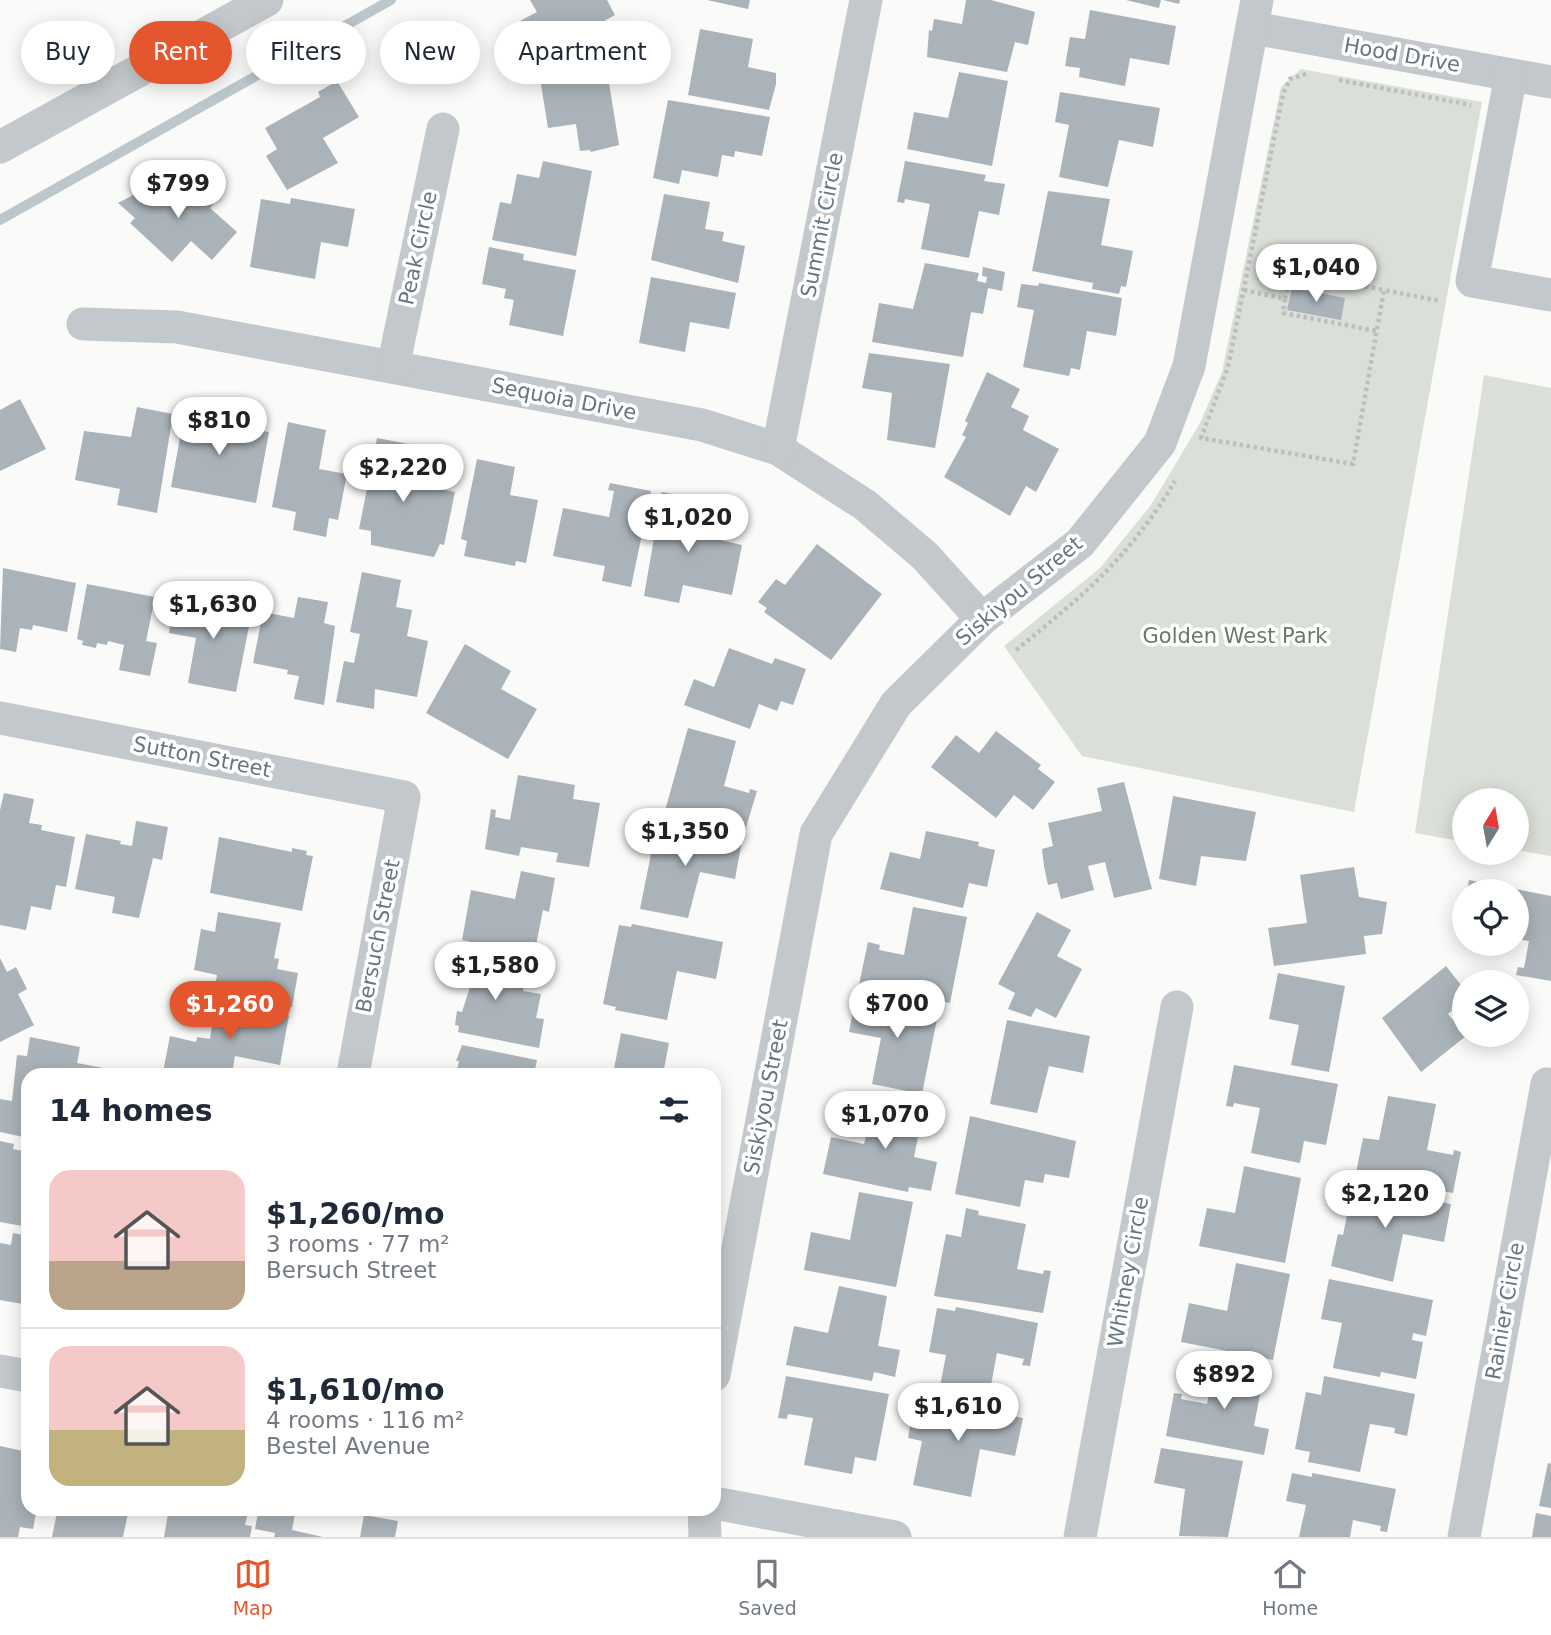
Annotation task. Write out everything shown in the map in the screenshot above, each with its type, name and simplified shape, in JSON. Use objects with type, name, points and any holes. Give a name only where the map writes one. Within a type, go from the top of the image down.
[{"type":"street","points":[[0,147],[267,0]]},
{"type":"street","name":"Summit Circle","points":[[778,449],[866,0]]},
{"type":"street","name":"Hood Drive","points":[[1255,14],[1511,75],[1551,82]]},
{"type":"street","name":"Siskiyou Street","points":[[721,1338],[816,834],[896,704],[982,619],[1080,543],[1160,443],[1189,366],[1255,14]]},
{"type":"street","points":[[1511,75],[1472,281],[1551,295]]},
{"type":"street","name":"Peak Circle","points":[[393,367],[443,129]]},
{"type":"street","name":"Sequoia Drive","points":[[83,324],[177,327],[702,425],[778,449],[865,505],[925,555],[982,619]]},
{"type":"street","name":"Sutton Street","points":[[0,718],[404,797]]},
{"type":"street","name":"Bersuch Street","points":[[353,1068],[404,797]]},
{"type":"street","name":"Whitney Circle","points":[[1080,1537],[1177,1007]]},
{"type":"street","name":"Rainier Circle","points":[[1464,1537],[1547,1084]]},
{"type":"street","points":[[0,1371],[21,1375]]},
{"type":"street","points":[[721,1504],[895,1537]]},
{"type":"street","points":[[704,1516],[705,1537]]},
{"type":"path","points":[[1316,76],[1303,74],[1290,79],[1283,94],[1222,390],[1201,438],[1353,464],[1384,290]]},
{"type":"path","points":[[1329,79],[1475,105]]},
{"type":"path","points":[[1377,331],[1283,313],[1288,284],[1321,291],[1323,278],[1440,301]]},
{"type":"path","points":[[1244,290],[1285,299]]},
{"type":"green space","name":"Golden West Park","points":[[1301,69],[1482,102],[1354,812],[1082,756],[1004,646],[1100,568],[1151,505],[1200,423],[1222,372],[1281,87]]},
{"type":"green space","points":[[1484,375],[1551,388],[1551,856],[1530,852],[1530,788],[1452,788],[1452,840],[1415,833]]},
{"type":"building","points":[[530,0],[607,0],[615,15],[604,21],[520,21],[537,12]]},
{"type":"building","points":[[707,0],[750,0],[748,9]]},
{"type":"building","points":[[966,0],[991,0],[1035,12],[1028,45],[1015,42],[1007,72],[927,57],[929,30],[932,31],[934,19],[962,24]]},
{"type":"building","points":[[1126,0],[1161,0],[1159,8]]},
{"type":"building","points":[[1163,0],[1180,0],[1179,4]]},
{"type":"building","points":[[1090,10],[1176,26],[1169,65],[1130,58],[1125,86],[1079,77],[1080,68],[1065,66],[1070,37],[1085,39]]},
{"type":"building","points":[[700,29],[753,39],[748,67],[776,73],[769,110],[688,95]]},
{"type":"building","points":[[959,72],[1008,81],[992,166],[907,149],[914,112],[948,118]]},
{"type":"building","points":[[332,84],[339,84],[359,117],[323,138],[338,163],[287,190],[266,156],[277,149],[265,128],[320,97],[318,92]]},
{"type":"building","points":[[541,84],[609,84],[619,145],[591,152],[580,151],[576,124],[548,128]]},
{"type":"building","points":[[1060,92],[1160,108],[1153,147],[1119,140],[1108,187],[1059,177],[1069,125],[1055,122]]},
{"type":"building","points":[[668,100],[770,117],[762,156],[735,151],[734,157],[722,155],[718,177],[682,170],[679,184],[653,178]]},
{"type":"building","points":[[543,161],[592,171],[576,256],[492,240],[500,202],[511,204],[517,174],[539,178]]},
{"type":"building","points":[[905,161],[986,175],[984,181],[1005,184],[999,215],[979,211],[969,258],[921,249],[930,204],[905,199],[904,203],[897,202]]},
{"type":"building","points":[[176,176],[195,194],[199,189],[214,203],[210,208],[237,232],[212,260],[191,241],[172,262],[130,223],[135,218],[118,203],[152,185],[160,193]]},
{"type":"building","points":[[1048,191],[1110,199],[1101,245],[1133,251],[1126,287],[1121,286],[1119,294],[1092,289],[1093,283],[1032,271]]},
{"type":"building","points":[[664,194],[710,202],[705,229],[724,232],[722,241],[745,246],[738,283],[651,260]]},
{"type":"building","points":[[291,198],[355,209],[348,247],[321,242],[315,279],[250,267],[261,199],[290,204]]},
{"type":"building","points":[[489,247],[524,254],[523,260],[576,270],[563,336],[509,325],[514,300],[504,298],[506,289],[482,284]]},
{"type":"building","points":[[925,263],[979,273],[977,281],[986,283],[987,277],[982,276],[983,267],[1005,272],[1002,291],[988,288],[983,314],[971,312],[963,357],[872,342],[879,303],[913,309]]},
{"type":"building","points":[[651,277],[736,293],[729,329],[690,322],[685,352],[639,343]]},
{"type":"building","points":[[1039,283],[1122,298],[1116,336],[1087,331],[1080,370],[1071,368],[1069,376],[1023,367],[1034,310],[1017,307],[1021,284],[1038,286]]},
{"type":"building","points":[[1292,288],[1345,298],[1341,320],[1287,310]]},
{"type":"building","points":[[869,353],[950,364],[935,448],[887,440],[892,393],[862,388]]},
{"type":"building","points":[[987,372],[1020,389],[1011,407],[1029,416],[1023,430],[1059,449],[1036,492],[1026,486],[1010,516],[944,477],[966,437],[962,435],[968,423],[965,421]]},
{"type":"building","points":[[20,399],[46,449],[0,471],[0,410]]},
{"type":"building","points":[[186,405],[229,413],[227,422],[223,421],[219,445],[226,447],[230,426],[269,432],[256,503],[171,487]]},
{"type":"building","points":[[137,407],[173,414],[157,513],[117,505],[120,489],[75,480],[84,431],[131,437]]},
{"type":"building","points":[[288,422],[326,430],[319,469],[347,474],[338,520],[329,518],[326,537],[293,530],[296,512],[272,507]]},
{"type":"building","points":[[377,438],[414,445],[407,483],[455,492],[444,545],[440,544],[434,557],[371,545],[371,531],[359,529]]},
{"type":"building","points":[[477,459],[515,467],[510,495],[538,500],[526,563],[516,561],[515,566],[464,556],[467,541],[461,539]]},
{"type":"building","points":[[610,483],[651,491],[631,587],[602,581],[605,566],[553,556],[563,508],[609,517],[614,491],[608,490]]},
{"type":"building","points":[[662,492],[700,500],[693,534],[742,545],[732,595],[683,585],[679,603],[644,596]]},
{"type":"building","points":[[817,544],[882,594],[831,660],[764,612],[767,608],[758,602],[776,579],[785,585]]},
{"type":"building","points":[[3,568],[76,583],[67,632],[33,625],[32,630],[20,628],[16,652],[0,649]]},
{"type":"building","points":[[362,572],[401,580],[396,607],[412,610],[407,636],[428,641],[417,697],[375,689],[374,709],[336,702],[344,661],[354,663],[360,634],[350,632]]},
{"type":"building","points":[[87,584],[155,597],[146,641],[157,643],[150,676],[119,670],[124,645],[108,641],[107,645],[97,643],[96,648],[82,645],[83,641],[77,639]]},
{"type":"building","points":[[175,597],[252,611],[236,692],[188,683],[196,638],[169,633]]},
{"type":"building","points":[[298,597],[328,602],[324,623],[335,626],[324,705],[294,699],[299,676],[287,674],[288,670],[253,663],[263,612],[294,618]]},
{"type":"building","points":[[465,644],[511,671],[501,689],[537,709],[508,759],[426,713]]},
{"type":"building","points":[[729,648],[772,664],[775,658],[806,669],[793,705],[781,701],[777,711],[759,704],[750,729],[684,705],[694,679],[714,687]]},
{"type":"building","points":[[688,728],[736,741],[724,786],[749,793],[750,789],[757,791],[745,831],[665,811]]},
{"type":"building","points":[[996,731],[1041,765],[1038,769],[1055,782],[1033,810],[1014,795],[996,818],[931,767],[956,735],[979,753]]},
{"type":"building","points":[[518,775],[575,785],[573,799],[600,803],[589,867],[556,862],[558,853],[521,847],[519,856],[485,849],[491,809],[496,810],[495,817],[510,820]]},
{"type":"building","points":[[1124,782],[1152,889],[1114,898],[1105,862],[1088,866],[1094,890],[1061,899],[1057,883],[1048,885],[1044,866],[1042,849],[1053,846],[1048,823],[1102,811],[1097,788]]},
{"type":"building","points":[[4,793],[34,799],[29,823],[42,825],[41,830],[75,837],[66,887],[56,885],[51,910],[31,906],[26,930],[0,925],[0,810]]},
{"type":"building","points":[[1173,796],[1256,812],[1246,861],[1201,856],[1196,886],[1159,879]]},
{"type":"building","points":[[136,821],[168,827],[162,860],[153,858],[139,918],[112,913],[115,897],[75,889],[86,834],[132,846]]},
{"type":"building","points":[[657,824],[742,841],[735,879],[700,872],[688,918],[640,909]]},
{"type":"building","points":[[926,831],[979,842],[978,846],[995,850],[987,887],[969,883],[963,908],[880,889],[890,852],[920,859]]},
{"type":"building","points":[[219,837],[292,852],[292,848],[307,851],[306,855],[313,856],[302,911],[210,893]]},
{"type":"building","points":[[1354,867],[1359,897],[1387,902],[1382,934],[1364,936],[1366,954],[1274,966],[1268,928],[1307,923],[1300,875]]},
{"type":"building","points":[[521,871],[555,878],[549,912],[543,910],[534,955],[462,940],[471,890],[515,899]]},
{"type":"building","points":[[1529,892],[1551,896],[1551,981],[1529,977],[1529,970],[1517,970],[1518,967],[1524,968],[1526,956],[1529,956]]},
{"type":"building","points":[[913,907],[967,917],[950,1003],[859,985],[868,942],[880,945],[879,950],[904,955]]},
{"type":"building","points":[[218,912],[281,923],[274,958],[279,959],[277,969],[298,973],[292,1007],[260,1001],[261,995],[215,986],[217,975],[194,970],[201,929],[215,932]]},
{"type":"building","points":[[1037,912],[1071,930],[1057,956],[1082,969],[1056,1018],[1036,1008],[1031,1017],[1008,1009],[1015,993],[998,984]]},
{"type":"building","points":[[632,924],[723,942],[716,979],[677,971],[667,1020],[615,1010],[616,1007],[603,1004],[619,925],[631,927]]},
{"type":"building","points":[[451,950],[484,957],[483,964],[526,973],[523,991],[541,994],[536,1018],[544,1019],[539,1048],[458,1032],[459,1026],[455,1025],[457,1011],[462,1012],[470,987],[444,982]]},
{"type":"building","points":[[0,958],[7,972],[16,967],[27,989],[18,994],[34,1025],[0,1042]]},
{"type":"building","points":[[1446,966],[1452,974],[1452,1011],[1448,1014],[1452,1019],[1452,1047],[1421,1072],[1382,1018]]},
{"type":"building","points":[[1278,973],[1345,986],[1329,1072],[1291,1065],[1299,1025],[1269,1019]]},
{"type":"building","points":[[856,996],[939,1009],[922,1094],[872,1084],[881,1038],[849,1032]]},
{"type":"building","points":[[216,1001],[289,1015],[280,1065],[235,1056],[233,1068],[164,1068],[170,1036],[196,1042],[197,1037],[210,1039]]},
{"type":"building","points":[[1007,1020],[1090,1036],[1083,1073],[1049,1066],[1037,1113],[990,1104]]},
{"type":"building","points":[[621,1033],[669,1043],[664,1068],[614,1068]]},
{"type":"building","points":[[30,1037],[80,1047],[77,1063],[104,1068],[21,1068],[21,1136],[0,1132],[0,1099],[12,1101],[17,1055],[27,1056]]},
{"type":"building","points":[[462,1045],[537,1060],[535,1068],[457,1068],[459,1061],[456,1061]]},
{"type":"building","points":[[1234,1065],[1338,1084],[1326,1145],[1304,1141],[1300,1163],[1251,1153],[1260,1108],[1234,1103],[1233,1107],[1226,1106]]},
{"type":"building","points":[[1388,1096],[1436,1104],[1427,1150],[1453,1155],[1454,1150],[1461,1152],[1453,1193],[1372,1180],[1372,1176],[1356,1173],[1363,1138],[1379,1140]]},
{"type":"building","points":[[876,1097],[924,1106],[914,1157],[937,1162],[931,1191],[909,1187],[908,1192],[823,1174],[831,1137],[864,1144]]},
{"type":"building","points":[[970,1116],[1076,1141],[1069,1178],[1045,1174],[1043,1183],[1025,1180],[1020,1207],[955,1194]]},
{"type":"building","points":[[0,1141],[14,1144],[13,1149],[21,1151],[21,1226],[0,1222]]},
{"type":"building","points":[[1244,1166],[1301,1178],[1285,1263],[1199,1246],[1207,1208],[1235,1213]]},
{"type":"building","points":[[1361,1187],[1451,1204],[1444,1242],[1403,1234],[1393,1282],[1331,1266],[1338,1234],[1343,1235],[1352,1191],[1359,1193]]},
{"type":"building","points":[[859,1192],[913,1202],[896,1287],[804,1270],[811,1232],[850,1240]]},
{"type":"building","points":[[966,1208],[979,1211],[978,1215],[1026,1224],[1017,1269],[1043,1274],[1044,1270],[1051,1271],[1043,1313],[934,1296],[946,1234],[961,1237]]},
{"type":"building","points":[[13,1233],[21,1235],[21,1304],[0,1300],[0,1243],[11,1245]]},
{"type":"building","points":[[1236,1263],[1290,1274],[1273,1360],[1181,1342],[1189,1303],[1227,1311]]},
{"type":"building","points":[[1329,1279],[1433,1300],[1426,1336],[1413,1333],[1412,1340],[1423,1342],[1416,1379],[1381,1372],[1380,1377],[1333,1368],[1342,1323],[1321,1319]]},
{"type":"building","points":[[839,1286],[887,1296],[878,1346],[900,1350],[895,1377],[874,1372],[872,1381],[786,1365],[794,1326],[828,1333]]},
{"type":"building","points":[[956,1307],[1038,1323],[1030,1366],[1022,1365],[1024,1359],[997,1353],[988,1401],[939,1392],[946,1355],[929,1352],[937,1308],[955,1311]]},
{"type":"building","points":[[1216,1358],[1265,1368],[1254,1426],[1269,1429],[1264,1455],[1166,1436],[1174,1393],[1182,1394],[1181,1399],[1207,1404]]},
{"type":"building","points":[[786,1376],[889,1394],[876,1461],[855,1457],[852,1474],[804,1465],[813,1418],[788,1414],[787,1419],[778,1418]]},
{"type":"building","points":[[1324,1376],[1415,1394],[1407,1436],[1394,1433],[1395,1428],[1370,1424],[1360,1472],[1308,1462],[1310,1452],[1295,1449],[1306,1392],[1321,1395]]},
{"type":"building","points":[[915,1399],[1023,1418],[1015,1456],[980,1449],[971,1497],[913,1485],[922,1441],[908,1438]]},
{"type":"building","points":[[0,1446],[21,1450],[21,1516],[35,1516],[33,1529],[20,1527],[18,1537],[0,1537]]},
{"type":"building","points":[[1161,1448],[1243,1461],[1228,1537],[1179,1536],[1185,1489],[1154,1483]]},
{"type":"building","points":[[1548,1463],[1551,1464],[1551,1508],[1539,1506]]},
{"type":"building","points":[[1292,1473],[1312,1477],[1312,1473],[1396,1489],[1387,1532],[1380,1531],[1381,1526],[1353,1520],[1350,1537],[1299,1537],[1306,1505],[1286,1501]]},
{"type":"building","points":[[1536,1513],[1551,1516],[1551,1537],[1532,1537]]},
{"type":"building","points":[[56,1516],[127,1516],[123,1537],[52,1537]]},
{"type":"building","points":[[168,1516],[247,1516],[245,1525],[252,1526],[250,1537],[164,1537]]},
{"type":"building","points":[[257,1516],[295,1516],[292,1530],[323,1537],[274,1537],[275,1533],[255,1529]]},
{"type":"building","points":[[364,1516],[398,1521],[395,1537],[360,1537]]},
{"type":"waterway","points":[[0,220],[391,0]]}]
